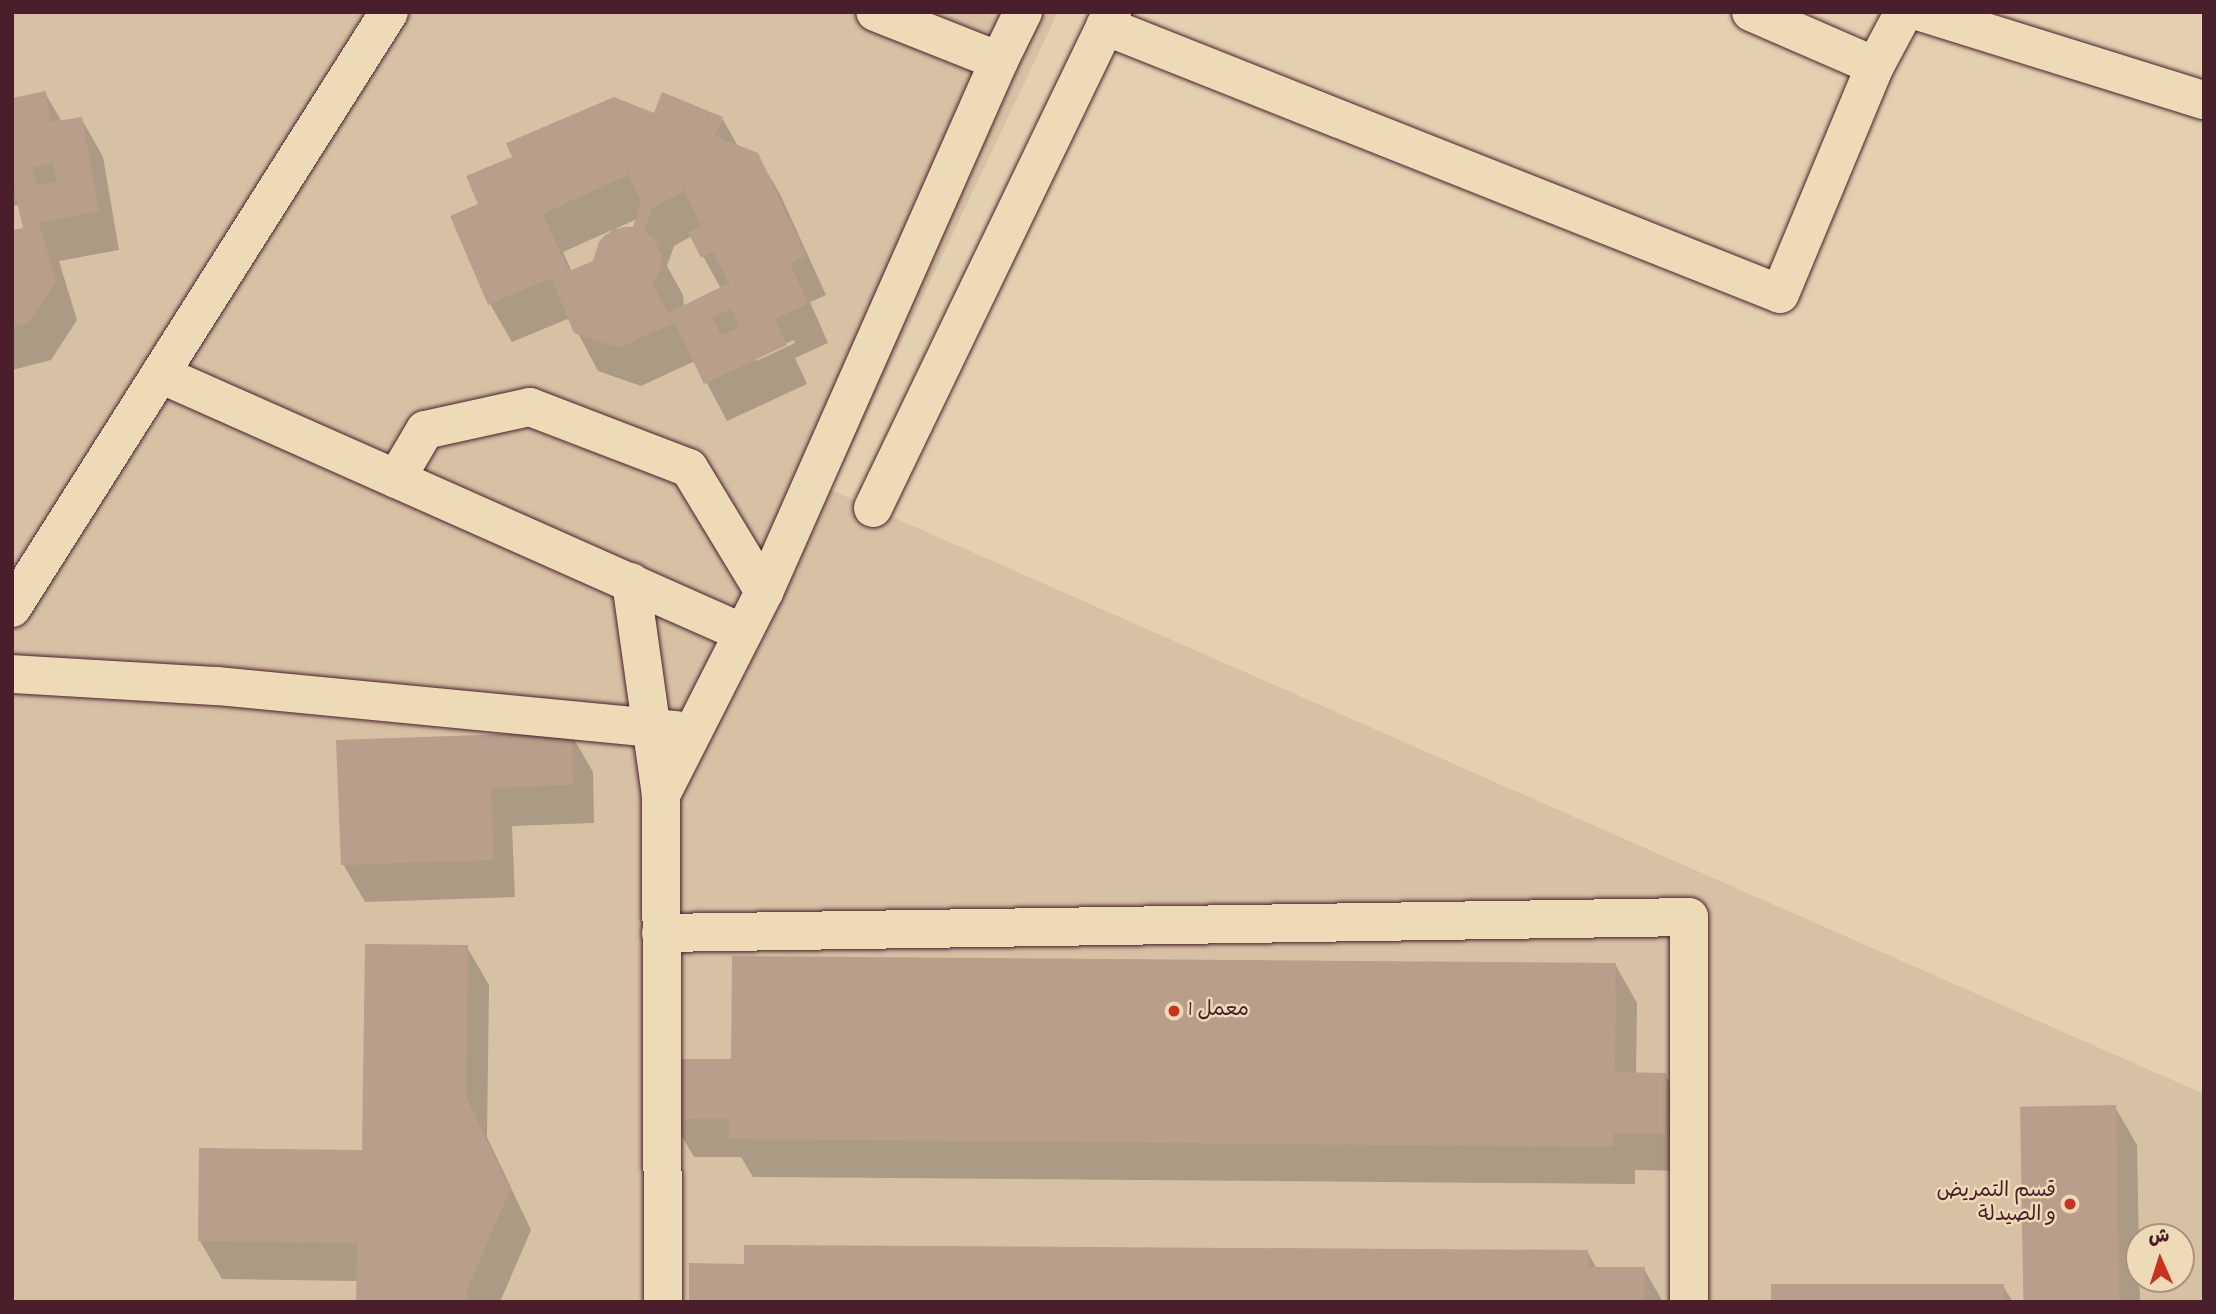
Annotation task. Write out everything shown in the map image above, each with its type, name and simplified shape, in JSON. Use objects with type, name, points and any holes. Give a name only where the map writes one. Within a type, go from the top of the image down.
[{"type":"street","points":[[12,608],[389,12]]},
{"type":"street","points":[[875,12],[999,61]]},
{"type":"street","points":[[661,795],[764,593],[1023,12]]},
{"type":"street","points":[[1751,12],[1875,66]]},
{"type":"street","points":[[873,509],[1108,19],[1780,294],[1875,66],[1904,12]]},
{"type":"street","points":[[1921,12],[2204,100]]},
{"type":"street","points":[[160,374],[743,633]]},
{"type":"street","points":[[396,479],[425,430],[530,407],[689,468],[764,593]]},
{"type":"street","points":[[631,582],[661,795],[663,1302]]},
{"type":"street","points":[[12,674],[217,686],[693,732]]},
{"type":"street","points":[[662,933],[1689,917],[1689,1302]]},
{"type":"shaded area","points":[[12,12],[1058,12],[831,490],[2204,1094],[2204,1302],[12,1302]]},
{"type":"building","points":[[46,91],[51,122],[82,117],[99,211],[39,223],[56,281],[29,323],[12,326],[12,230],[23,228],[12,180],[12,98]],"holes":[[[52,162],[57,181],[37,186],[33,168]]]},
{"type":"building","points":[[662,92],[723,117],[715,136],[758,153],[806,256],[790,263],[808,304],[775,319],[787,345],[704,384],[675,323],[618,348],[574,333],[551,278],[488,305],[450,216],[478,204],[466,176],[512,157],[506,143],[614,97],[654,113]],"holes":[[[628,175],[641,202],[633,227],[623,227],[605,235],[599,242],[593,261],[569,271],[543,214]],[[684,191],[701,226],[688,232],[701,258],[713,252],[729,283],[668,313],[653,285],[662,266],[662,255],[653,237],[644,231],[652,208]],[[731,309],[739,327],[721,335],[712,317]]]},
{"type":"building","points":[[572,732],[573,785],[491,788],[494,860],[341,865],[336,740]]},
{"type":"building","points":[[365,944],[468,945],[466,1097],[510,1190],[467,1290],[467,1302],[356,1302],[357,1243],[198,1241],[199,1148],[362,1150]]},
{"type":"building","name":"معمل 1","points":[[732,956],[1616,963],[1615,1072],[1666,1073],[1665,1133],[1614,1133],[1614,1147],[729,1139],[729,1119],[670,1119],[671,1059],[731,1059]]},
{"type":"building","name":"قسم التمريض و الصيدلة","points":[[2116,1105],[2119,1302],[2023,1302],[2020,1107]]},
{"type":"building","points":[[744,1245],[1588,1250],[1588,1267],[1645,1267],[1644,1302],[689,1302],[689,1263],[744,1264]]},
{"type":"building","points":[[1771,1284],[2004,1284],[2004,1302],[1771,1302]]},
{"type":"place","name":"معمل 1","points":[[1174,1011]]},
{"type":"place","name":"قسم التمريض و الصيدلة","points":[[2070,1204]]}]
